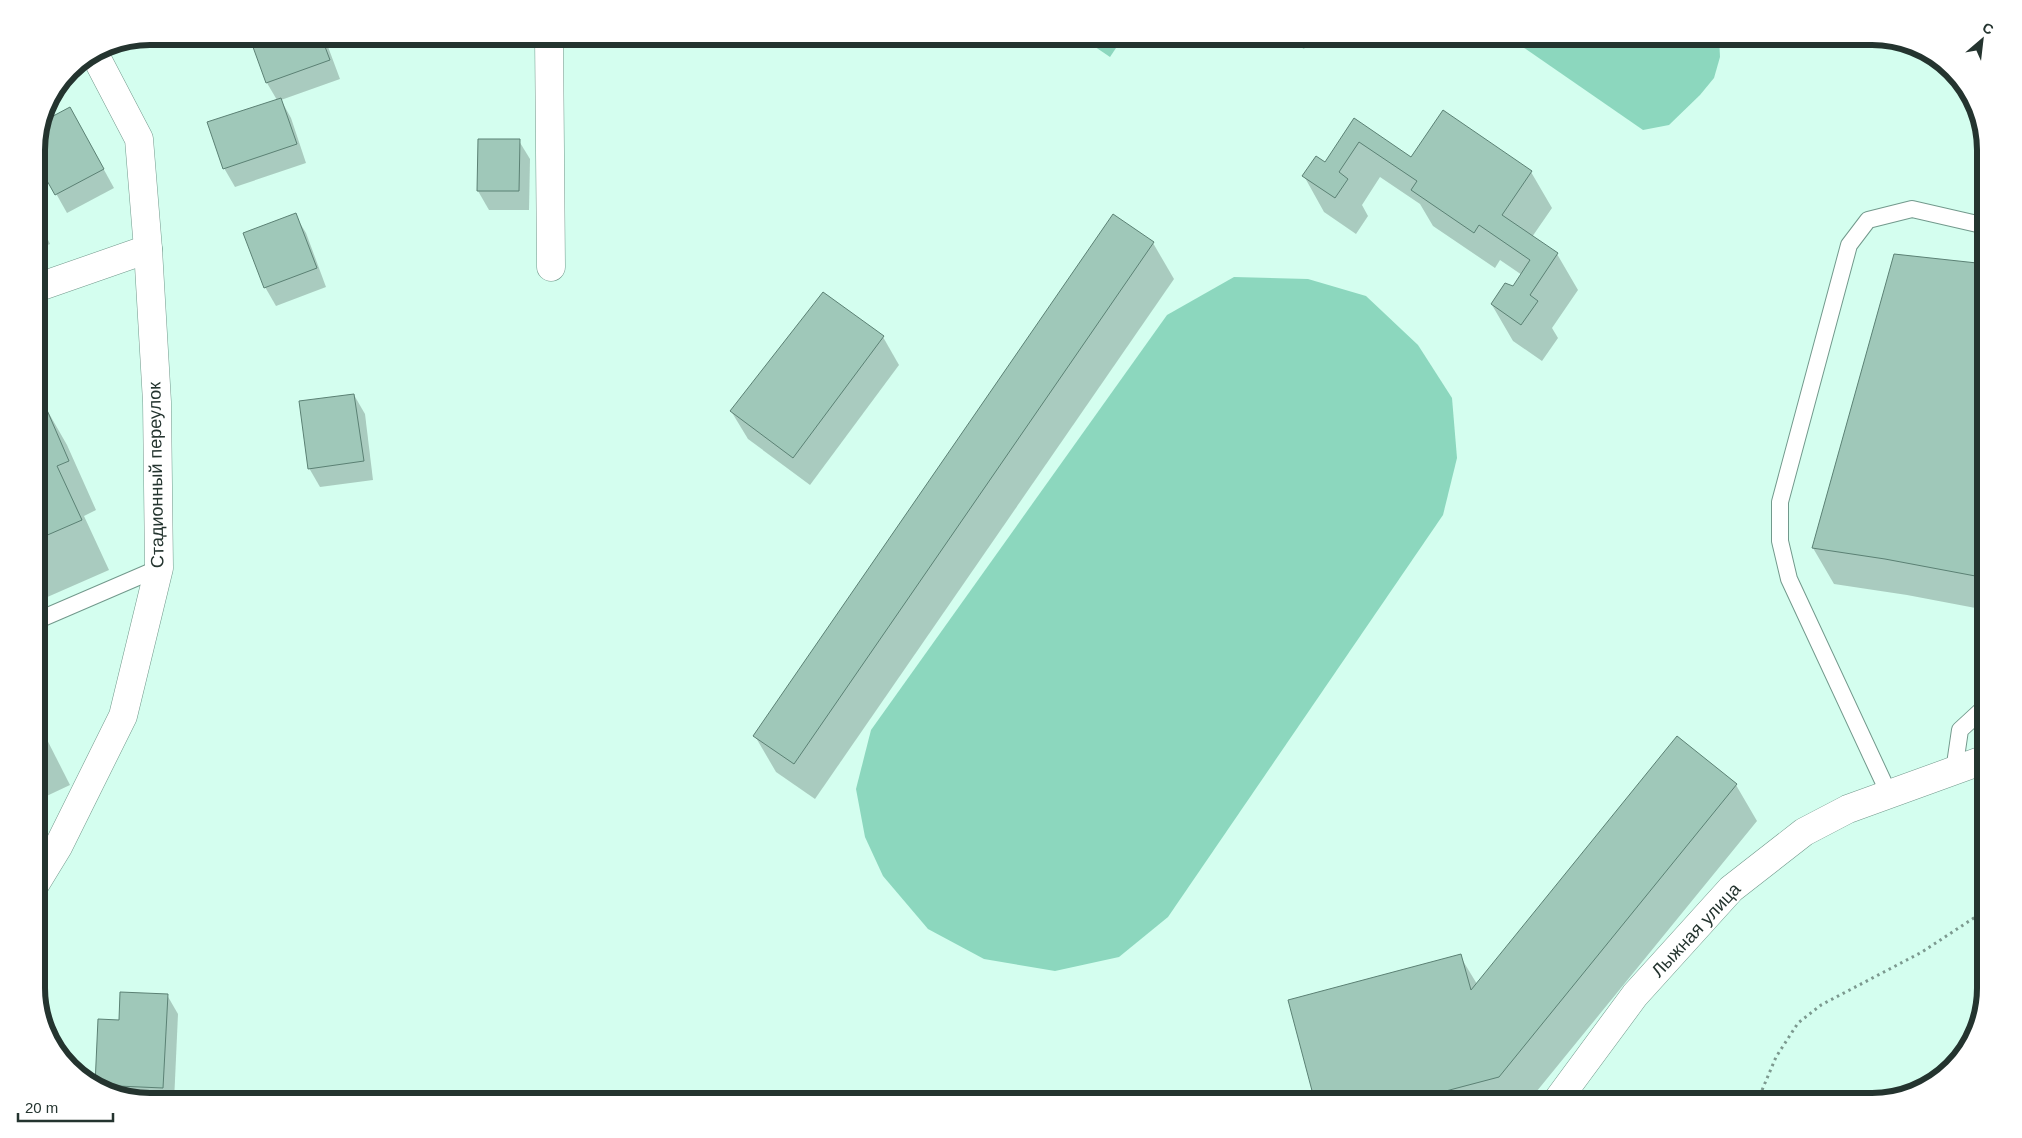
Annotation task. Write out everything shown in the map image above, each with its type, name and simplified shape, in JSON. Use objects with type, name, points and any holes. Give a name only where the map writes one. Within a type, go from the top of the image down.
[{"type":"street","points":[[549,45],[551,267]]},
{"type":"street","name":"Стадионный переулок","points":[[45,868],[58,847],[123,716],[159,568],[157,402],[139,139],[97,59]]},
{"type":"street","points":[[45,285],[148,249]]},
{"type":"street","name":"Лыжная улица","points":[[1563,1093],[1635,995],[1730,889],[1804,832],[1848,809],[1977,762]]},
{"type":"lane","points":[[1889,794],[1789,579],[1780,541],[1780,502],[1849,245],[1868,220],[1912,209],[1977,224]]},
{"type":"lane","points":[[45,617],[159,568]]},
{"type":"lane","points":[[1954,770],[1960,730],[1977,714]]},
{"type":"path","points":[[1761,1093],[1776,1057],[1798,1023],[1821,1005],[1922,952],[1977,916]]},
{"type":"green space","points":[[1092,45],[1118,45],[1110,57]]},
{"type":"green space","points":[[1298,45],[1306,45],[1304,49]]},
{"type":"green space","points":[[1520,45],[1719,45],[1720,57],[1714,78],[1700,95],[1669,125],[1643,130]]},
{"type":"green space","points":[[1234,277],[1308,279],[1366,296],[1418,345],[1452,398],[1457,458],[1443,515],[1168,917],[1119,957],[1055,971],[984,959],[928,929],[883,876],[865,837],[856,789],[871,730],[1167,315]]},
{"type":"building","points":[[252,45],[324,45],[330,60],[266,83]]},
{"type":"building","points":[[281,98],[297,144],[223,169],[207,122]]},
{"type":"building","points":[[70,107],[104,169],[55,195],[45,177],[45,143],[51,117]]},
{"type":"building","points":[[1443,110],[1532,171],[1502,215],[1558,253],[1530,295],[1538,301],[1521,325],[1491,304],[1505,283],[1513,286],[1530,260],[1479,225],[1474,233],[1411,190],[1417,181],[1359,142],[1339,172],[1348,179],[1335,198],[1302,176],[1316,156],[1325,162],[1354,118],[1411,157]]},
{"type":"building","points":[[478,139],[520,139],[519,191],[477,191]]},
{"type":"building","points":[[296,213],[317,268],[264,288],[243,233]]},
{"type":"building","points":[[1113,214],[1154,242],[794,764],[753,736]]},
{"type":"building","points":[[1894,254],[1977,263],[1977,576],[1885,559],[1812,548]]},
{"type":"building","points":[[823,292],[884,336],[793,458],[730,411]]},
{"type":"building","points":[[354,394],[364,461],[308,469],[299,401]]},
{"type":"building","points":[[45,406],[69,461],[57,466],[82,520],[45,536]]},
{"type":"building","points":[[1677,736],[1737,784],[1499,1077],[1438,1093],[1313,1093],[1288,1000],[1461,954],[1471,990]]},
{"type":"building","points":[[120,992],[168,994],[163,1088],[113,1086],[95,1078],[98,1019],[119,1020]]}]
